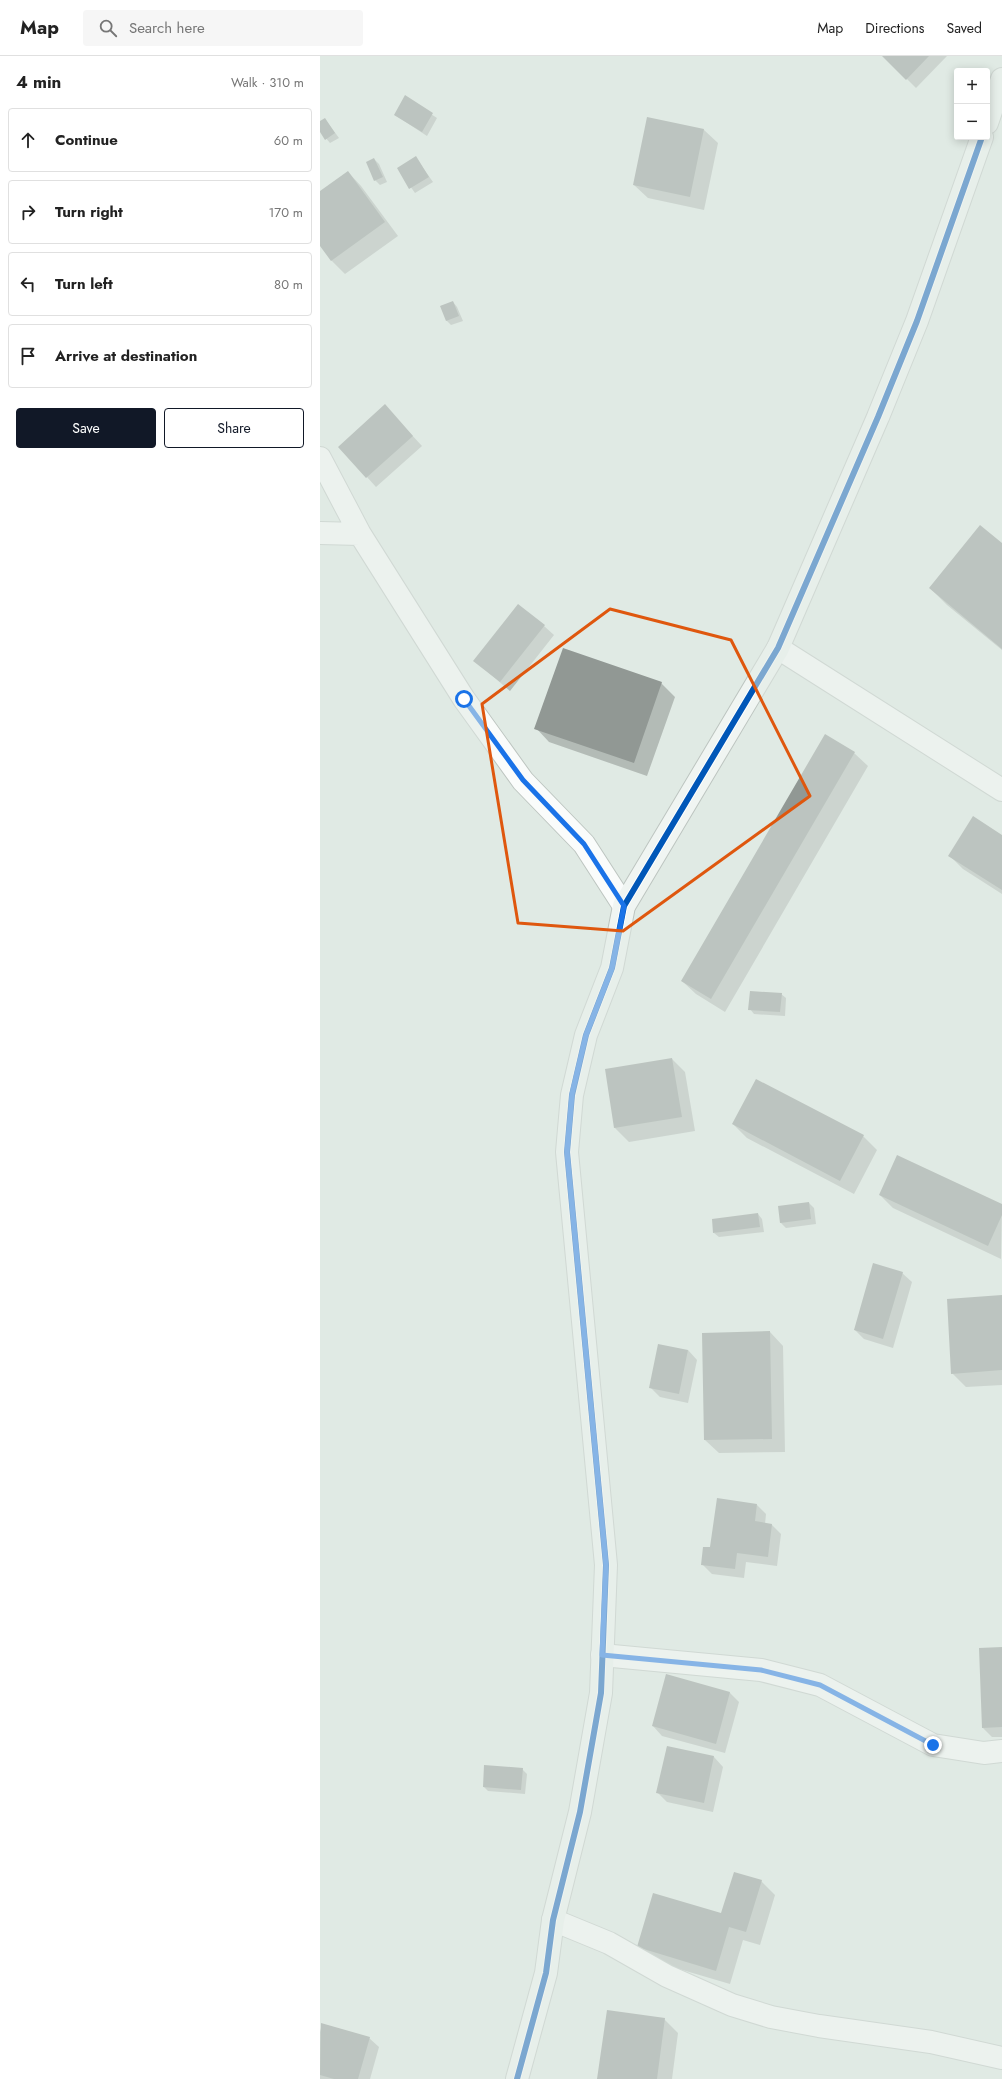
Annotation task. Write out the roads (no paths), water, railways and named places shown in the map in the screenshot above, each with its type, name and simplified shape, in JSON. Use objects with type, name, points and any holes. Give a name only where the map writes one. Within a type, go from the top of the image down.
[{"type":"street","points":[[990,114],[1002,80]]},
{"type":"street","points":[[517,2079],[546,1973],[553,1920],[580,1812],[600,1693],[606,1565],[567,1152],[572,1094],[586,1035],[612,968],[624,906],[778,648],[875,424],[917,322],[981,140]]},
{"type":"street","points":[[320,458],[360,534],[464,699],[523,780],[584,844],[624,906]]},
{"type":"street","points":[[320,532],[360,534]]},
{"type":"street","points":[[778,648],[1002,790]]},
{"type":"street","points":[[602,1655],[761,1670],[820,1685],[933,1745],[984,1753],[1002,1751]]},
{"type":"street","points":[[553,1920],[609,1943],[667,1976],[732,2005],[771,2017],[805,2024],[932,2042],[1002,2058]]}]
